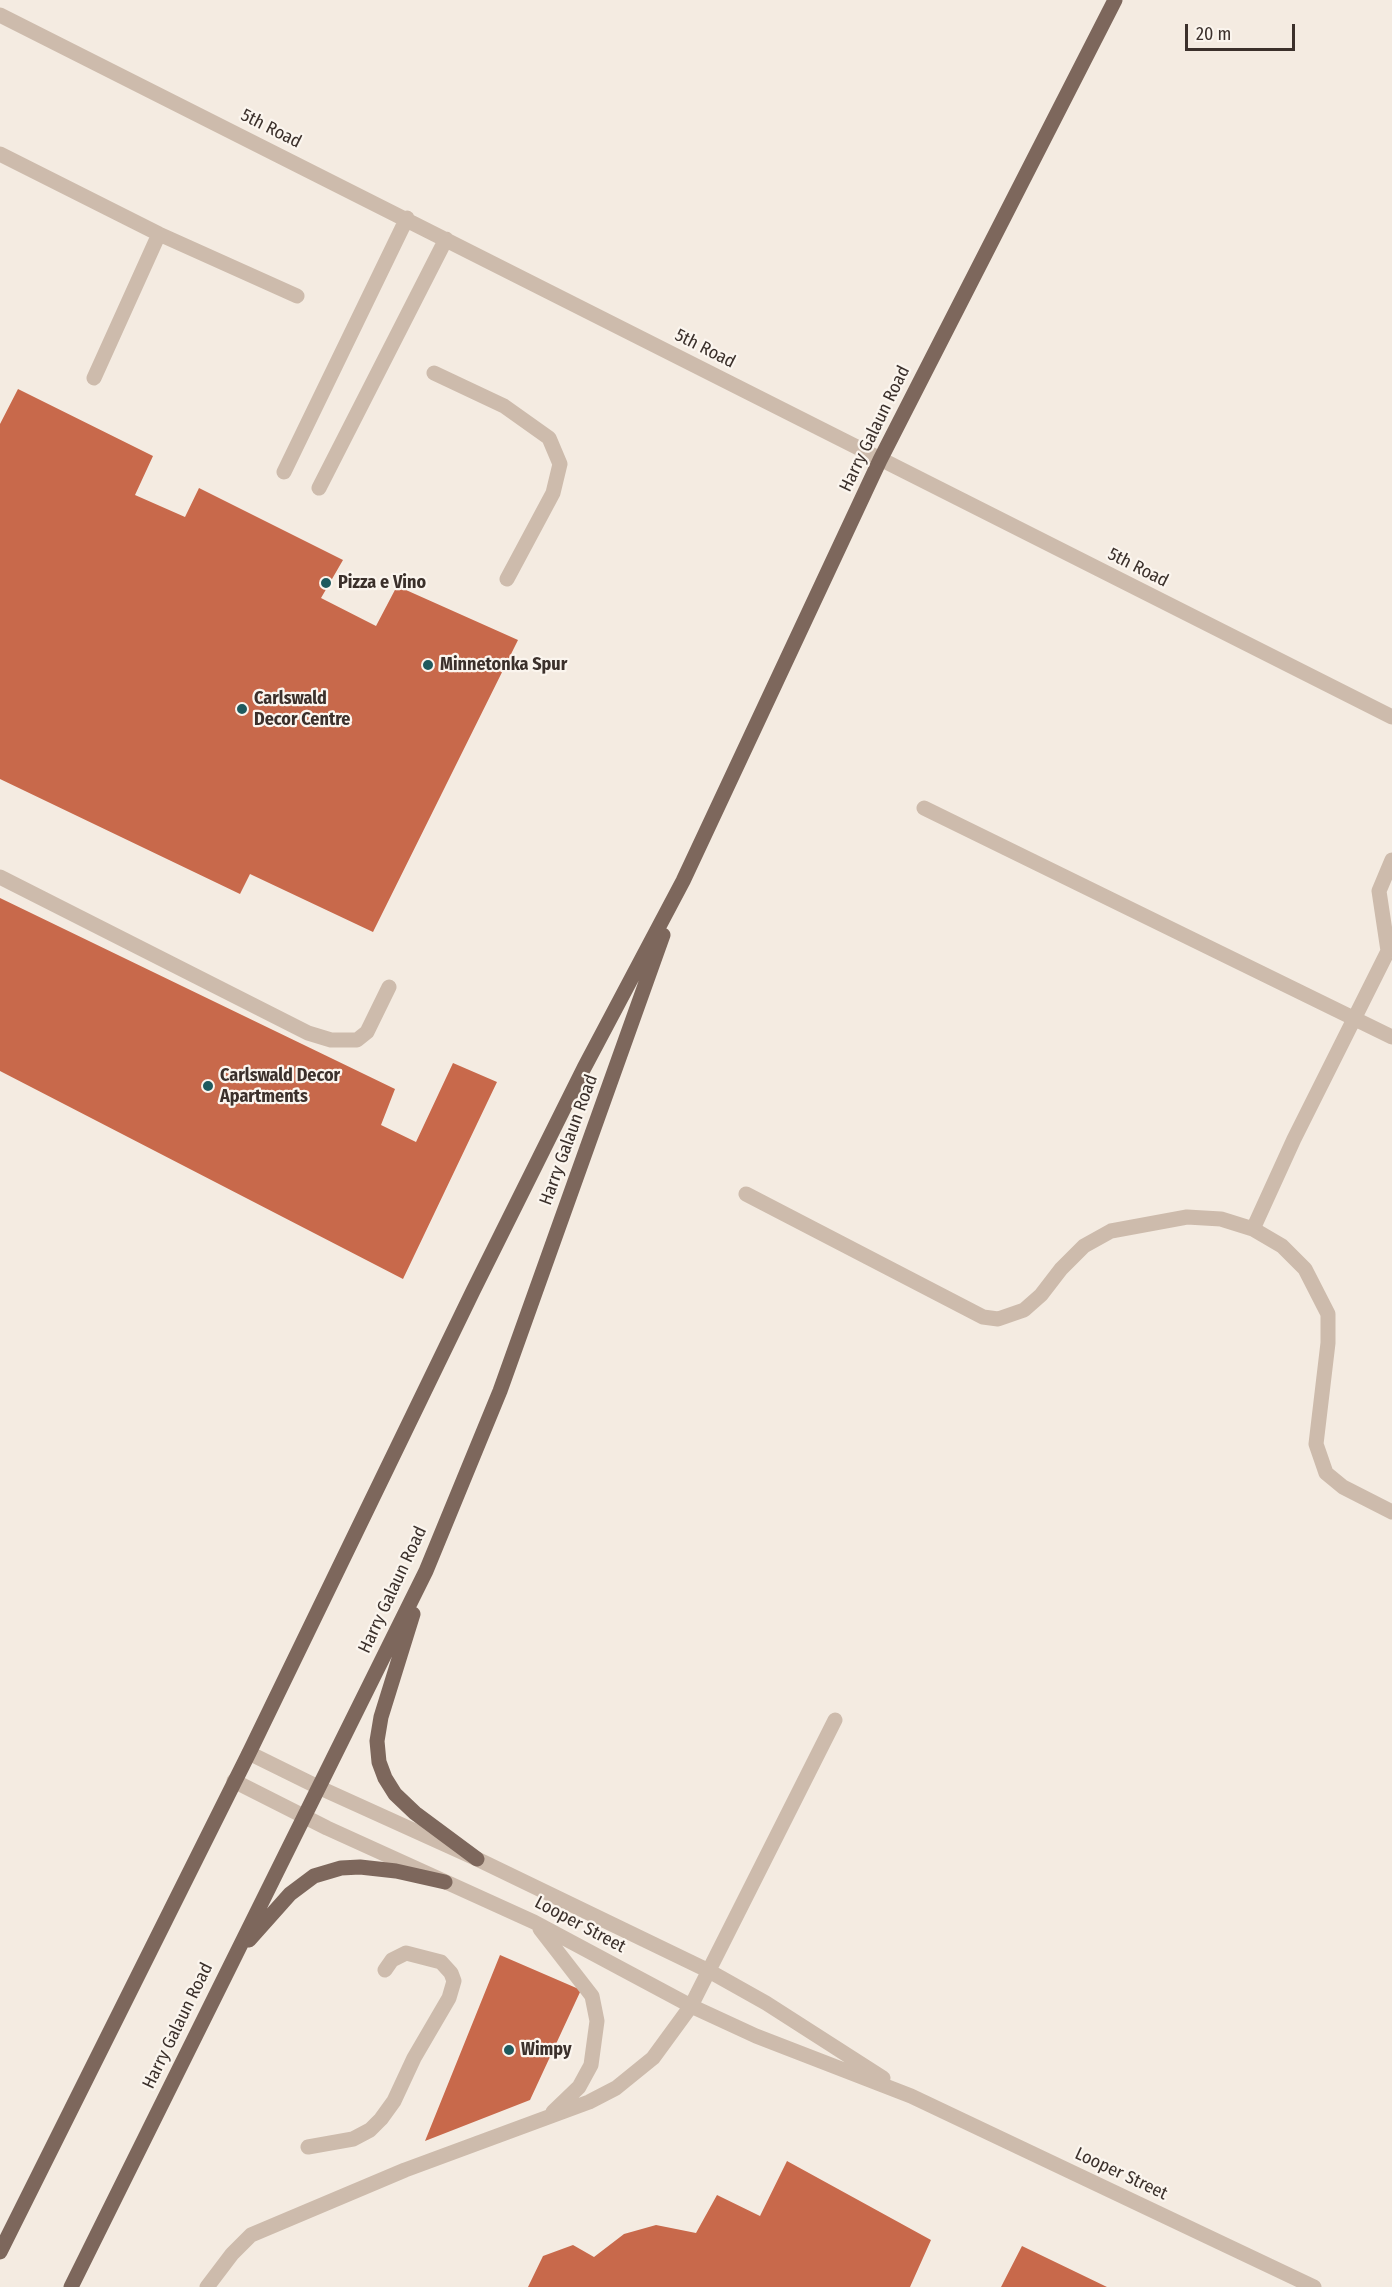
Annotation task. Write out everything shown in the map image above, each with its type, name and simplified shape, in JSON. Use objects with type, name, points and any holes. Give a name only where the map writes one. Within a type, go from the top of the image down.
[{"type":"main road","name":"Harry Galaun Road","points":[[0,2252],[249,1753],[473,1291],[579,1079],[683,881],[880,460],[1115,0]]},
{"type":"main road","name":"Harry Galaun Road","points":[[71,2287],[426,1571],[500,1391],[683,881]]},
{"type":"main road","points":[[426,1571],[381,1717],[376,1741],[379,1762],[385,1779],[395,1794],[415,1813],[477,1859]]},
{"type":"main road","points":[[226,1972],[260,1925],[290,1894],[314,1876],[341,1868],[360,1867],[445,1882]]},
{"type":"street","name":"5th Road","points":[[0,15],[407,218],[880,460],[1392,717]]},
{"type":"street","points":[[0,154],[159,234],[297,296]]},
{"type":"street","points":[[284,472],[407,218]]},
{"type":"street","points":[[94,378],[159,234]]},
{"type":"street","points":[[318,488],[446,239]]},
{"type":"street","points":[[434,373],[504,406],[549,438],[560,464],[553,493],[507,579]]},
{"type":"street","points":[[924,808],[1392,1037]]},
{"type":"street","points":[[1253,1229],[1294,1139],[1390,949],[1379,891],[1392,860]]},
{"type":"street","points":[[0,877],[308,1032],[331,1040],[357,1040],[367,1032],[389,987]]},
{"type":"street","points":[[746,1194],[983,1317],[998,1319],[1023,1310],[1041,1295],[1061,1269],[1084,1246],[1112,1231],[1187,1217],[1221,1219],[1253,1229],[1282,1246],[1305,1269],[1328,1314],[1328,1343],[1316,1443],[1326,1473],[1343,1487],[1392,1512]]},
{"type":"street","points":[[207,2287],[232,2254],[251,2235],[405,2170],[589,2102],[616,2088],[653,2058],[691,2006],[835,1720]]},
{"type":"street","name":"Looper Street","points":[[249,1753],[477,1859],[709,1971],[766,2003],[911,2096]]},
{"type":"street","name":"Looper Street","points":[[234,1781],[303,1817],[534,1922],[691,2006],[756,2036],[911,2096],[1314,2287]]},
{"type":"street","points":[[534,1922],[561,1953],[592,1996],[597,2021],[591,2066],[579,2087],[547,2119]]},
{"type":"street","points":[[308,2147],[353,2139],[370,2130],[381,2119],[394,2101],[414,2058],[450,1998],[454,1981],[451,1973],[441,1962],[406,1953],[392,1960],[386,1970]]},
{"type":"building","name":"Carlswald Decor Centre","points":[[18,389],[153,456],[135,495],[185,517],[199,488],[343,560],[321,598],[376,626],[397,586],[518,640],[373,932],[250,874],[240,894],[0,779],[0,424]]},
{"type":"building","name":"Carlswald Decor Apartments","points":[[0,898],[395,1089],[381,1125],[416,1142],[453,1063],[497,1082],[403,1279],[0,1071]]},
{"type":"building","points":[[500,1955],[581,1990],[530,2100],[425,2141]]},
{"type":"building","points":[[787,2161],[931,2240],[910,2287],[528,2287],[543,2256],[573,2245],[594,2257],[624,2234],[656,2225],[696,2233],[717,2195],[760,2216]]},
{"type":"building","points":[[1022,2246],[1107,2287],[1001,2287]]},
{"type":"place","name":"Pizza e Vino","points":[[326,583]]},
{"type":"place","name":"Minnetonka Spur","points":[[428,665]]},
{"type":"place","name":"Carlswald Decor Centre","points":[[242,709]]},
{"type":"place","name":"Carlswald Decor Apartments","points":[[208,1086]]},
{"type":"place","name":"Wimpy","points":[[509,2050]]}]
